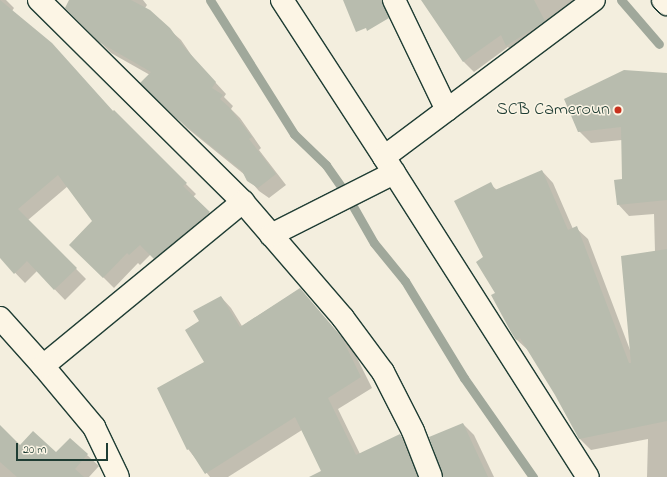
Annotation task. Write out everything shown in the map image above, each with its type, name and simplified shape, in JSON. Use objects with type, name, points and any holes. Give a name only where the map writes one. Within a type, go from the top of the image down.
[{"type":"street","points":[[39,0],[243,202],[343,318],[383,372],[413,431],[431,477]]},
{"type":"street","points":[[282,0],[588,477]]},
{"type":"street","points":[[394,0],[447,110]]},
{"type":"street","points":[[271,235],[389,165],[447,110],[594,0]]},
{"type":"street","points":[[663,0],[667,4]]},
{"type":"street","points":[[43,366],[243,202]]},
{"type":"street","points":[[0,318],[43,366],[94,427],[118,477]]},
{"type":"building","points":[[0,0],[52,43],[113,111],[114,110],[187,183],[183,186],[210,212],[154,259],[140,245],[129,255],[127,253],[103,278],[69,245],[92,221],[58,175],[18,209],[77,268],[54,290],[27,261],[14,274],[0,258]]},
{"type":"building","points":[[69,0],[131,0],[150,10],[170,28],[184,47],[216,82],[212,88],[223,95],[220,99],[229,107],[252,137],[249,139],[276,174],[258,188],[247,181],[242,171],[175,117],[140,83],[151,72],[99,42],[65,8]]},
{"type":"building","points":[[343,0],[382,0],[389,18],[367,31],[366,28],[356,32]]},
{"type":"building","points":[[421,0],[534,0],[545,21],[506,46],[501,35],[463,62]]},
{"type":"building","points":[[624,70],[667,73],[667,200],[617,205],[614,180],[622,179],[621,127],[578,132],[564,99]]},
{"type":"building","points":[[542,170],[568,230],[577,226],[629,363],[631,363],[621,256],[667,249],[667,421],[579,439],[555,395],[520,338],[516,340],[491,295],[495,293],[476,262],[483,257],[454,201],[491,182],[495,190]]},
{"type":"building","points":[[300,288],[342,338],[361,377],[328,398],[356,455],[400,434],[418,477],[309,477],[321,471],[295,417],[205,474],[189,449],[187,450],[157,388],[204,362],[185,330],[199,321],[193,311],[221,296],[240,327]]},
{"type":"building","points":[[463,423],[488,477],[443,477],[429,437]]},
{"type":"building","points":[[0,425],[20,445],[33,431],[56,452],[70,438],[88,454],[75,469],[84,477],[17,477],[0,462]]},
{"type":"waterway","points":[[210,0],[294,134],[326,165],[346,194],[374,243],[405,281],[464,378],[533,477]]},
{"type":"waterway","points":[[621,0],[659,44]]},
{"type":"place","name":"SCB Cameroun","points":[[618,110]]}]
